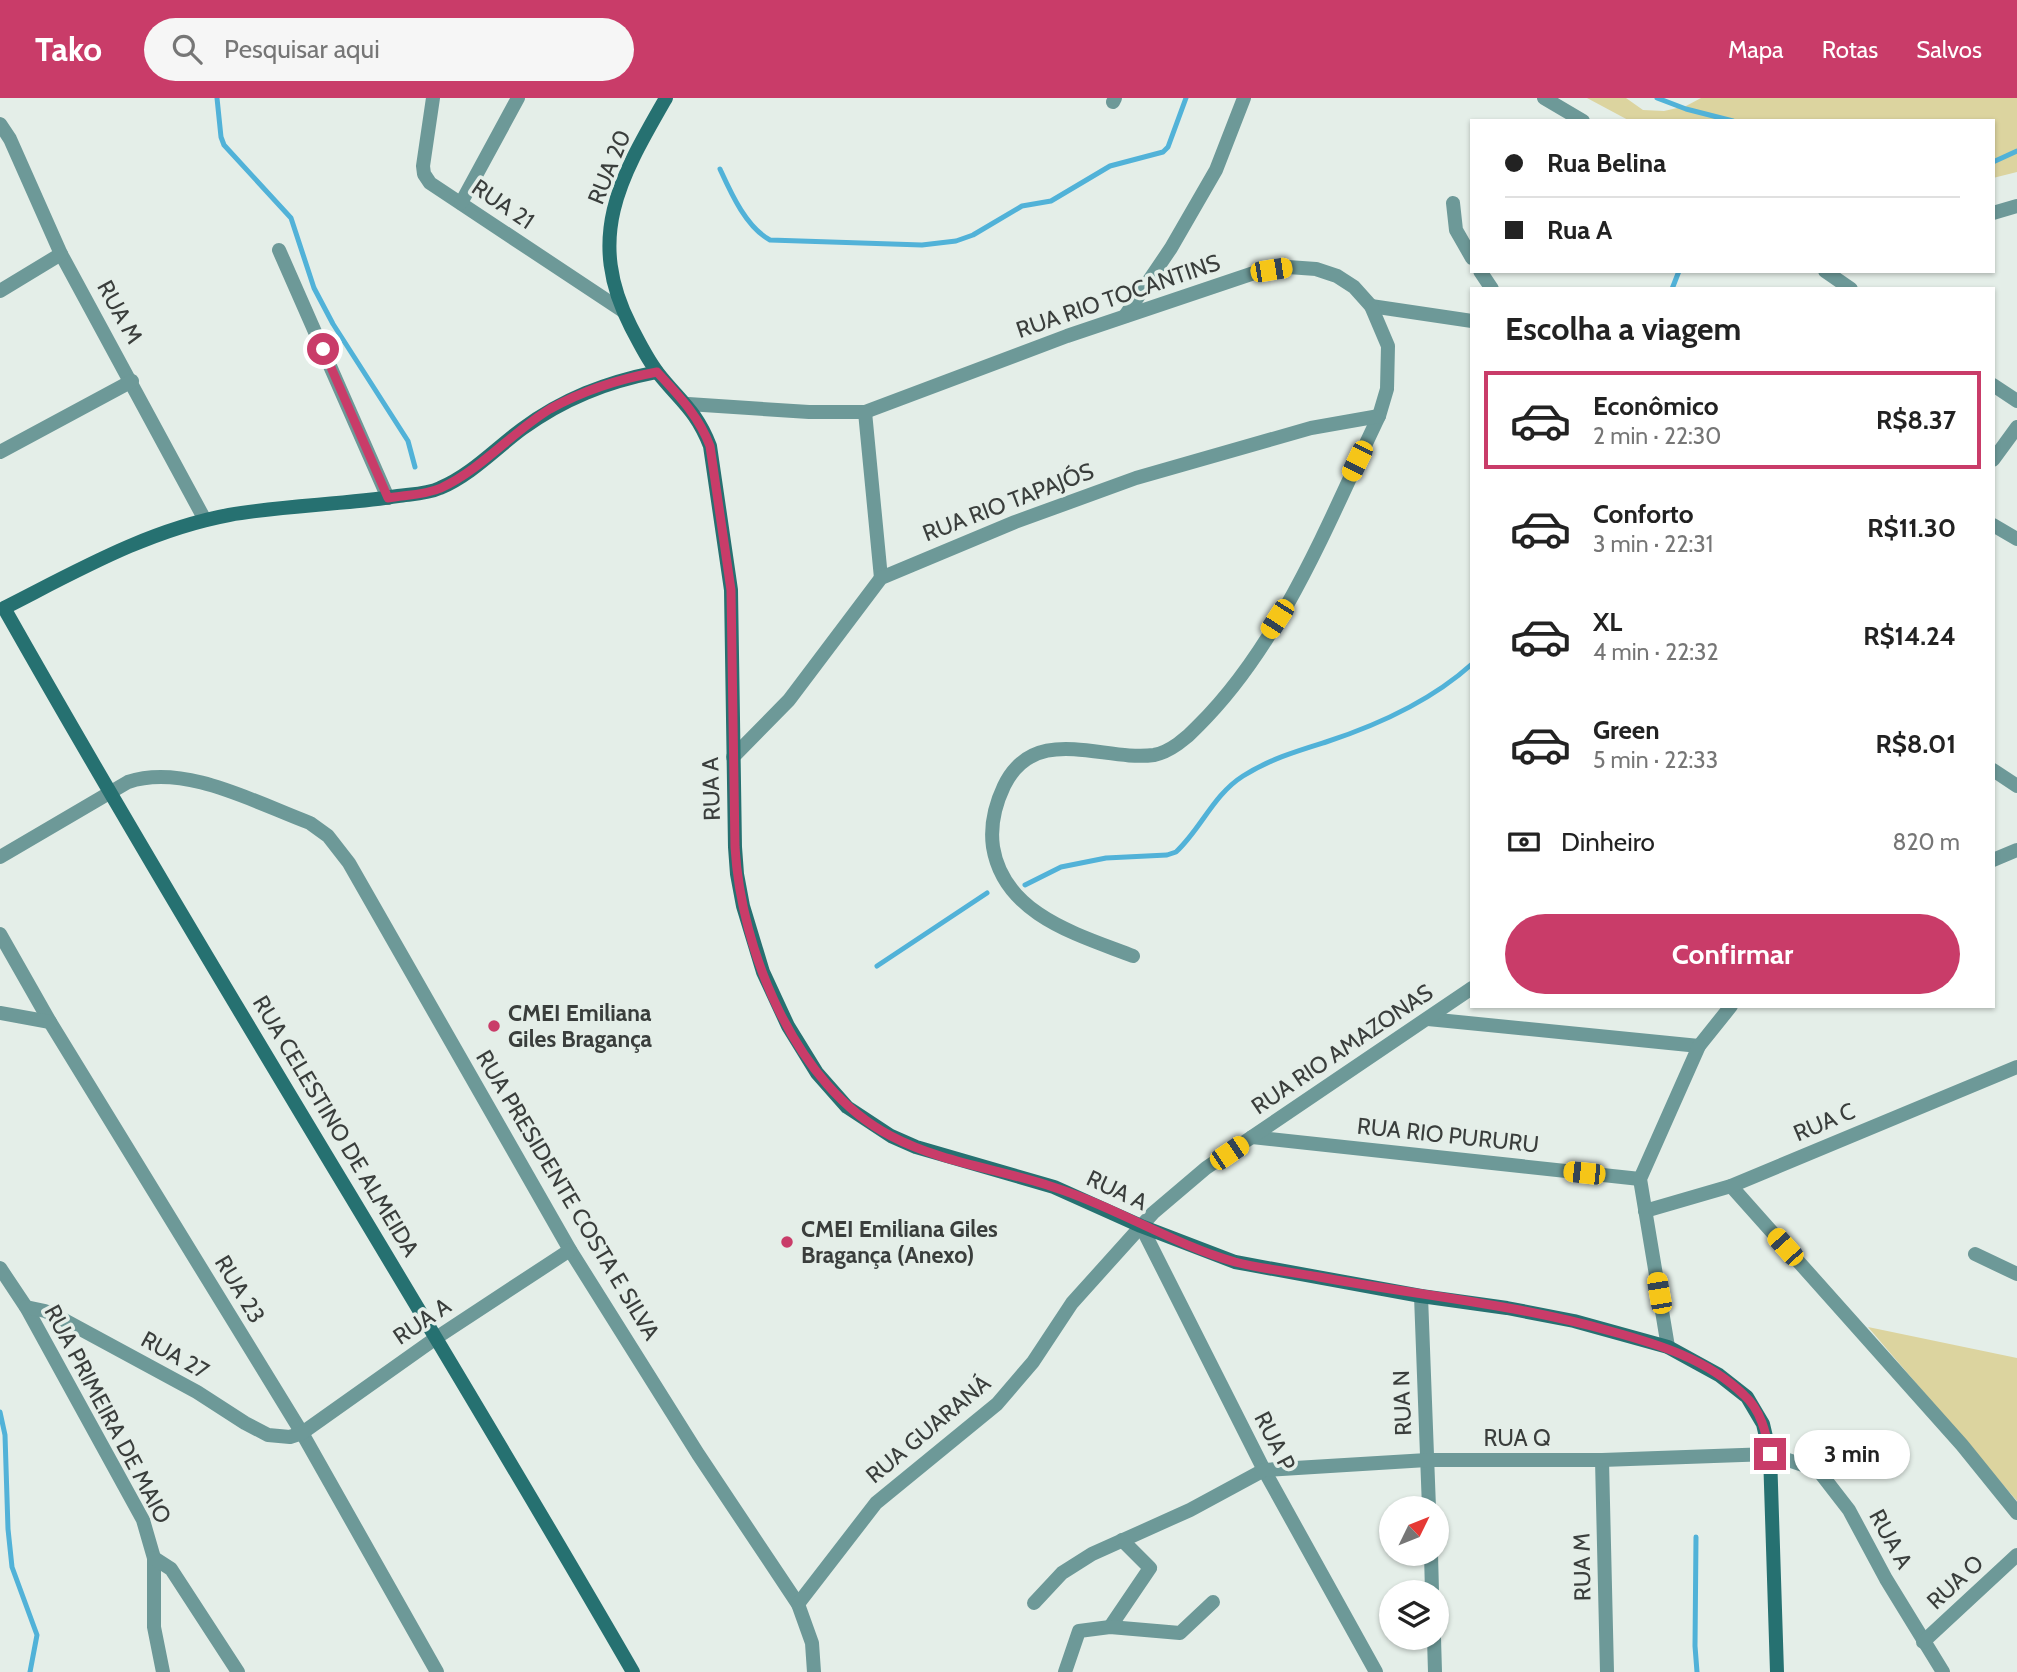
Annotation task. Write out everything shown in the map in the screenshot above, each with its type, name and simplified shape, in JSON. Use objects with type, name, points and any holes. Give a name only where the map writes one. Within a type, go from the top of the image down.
[{"type":"street","name":"RUA 21","points":[[433,98],[422,166],[430,183],[624,312]]},
{"type":"street","points":[[461,203],[517,98]]},
{"type":"street","name":"RUA 20","points":[[657,372],[624,312],[611,279],[608,257],[610,227],[620,187],[666,98]]},
{"type":"street","points":[[1125,316],[1171,248],[1216,170],[1244,98]]},
{"type":"street","points":[[1544,98],[1580,119]]},
{"type":"street","name":"RUA M","points":[[0,124],[61,254],[205,520]]},
{"type":"street","points":[[1453,202],[1456,230],[1470,254]]},
{"type":"street","points":[[1995,212],[2017,206]]},
{"type":"street","points":[[279,250],[388,498]]},
{"type":"street","points":[[0,291],[61,254]]},
{"type":"street","name":"RUA RIO TOCANTINS","points":[[688,404],[809,412],[866,412],[1125,316],[1254,273],[1288,268],[1316,269],[1337,276],[1354,288],[1371,306],[1388,346],[1387,389],[1379,416],[1292,596],[1233,688],[1197,727],[1176,745],[1155,755],[1125,755],[1065,748],[1045,751],[1028,758],[1016,769],[998,799],[992,834],[995,855],[1012,890],[1026,905],[1058,926],[1133,956]]},
{"type":"street","points":[[1828,273],[1848,287]]},
{"type":"street","points":[[1371,306],[1470,321]]},
{"type":"street","points":[[1,607],[116,551],[171,529],[205,520],[388,498],[439,489],[469,471],[550,410],[587,390],[657,372]]},
{"type":"street","name":"RUA A","points":[[657,372],[688,404],[701,424],[710,446],[731,590],[737,874],[751,932],[763,972],[788,1026],[831,1091],[866,1121],[916,1147],[1054,1187],[1141,1226],[1235,1262],[1574,1321],[1668,1347],[1719,1375],[1747,1397],[1763,1424],[1770,1454],[1818,1470],[1849,1510],[1923,1642],[1943,1672]]},
{"type":"street","points":[[0,452],[132,381]]},
{"type":"street","points":[[1995,386],[2017,401]]},
{"type":"street","points":[[733,757],[789,700],[881,578],[866,412]]},
{"type":"street","name":"RUA RIO TAPAJÓS","points":[[881,578],[1015,522],[1136,478],[1311,428],[1379,416]]},
{"type":"street","points":[[1995,457],[2017,427]]},
{"type":"street","points":[[1995,526],[2017,539]]},
{"type":"street","name":"RUA CELESTINO DE ALMEIDA","points":[[1,607],[633,1672]]},
{"type":"street","points":[[1995,771],[2017,786]]},
{"type":"street","name":"RUA PRESIDENTE COSTA E SILVA","points":[[0,858],[109,793],[143,777],[185,778],[310,824],[328,836],[349,863],[570,1250],[698,1454],[798,1604],[811,1643],[814,1672]]},
{"type":"street","points":[[1995,859],[2017,850]]},
{"type":"street","name":"RUA 23","points":[[0,933],[50,1021],[302,1433],[436,1672]]},
{"type":"street","name":"RUA RIO AMAZONAS","points":[[1141,1226],[1175,1192],[1470,989]]},
{"type":"street","points":[[1668,1347],[1640,1179],[1699,1046],[1729,1008]]},
{"type":"street","points":[[0,1013],[50,1021]]},
{"type":"street","points":[[1428,1019],[1699,1046]]},
{"type":"street","name":"RUA C","points":[[1645,1211],[1731,1186],[2017,1067]]},
{"type":"street","name":"RUA RIO PURURU","points":[[1252,1137],[1640,1179]]},
{"type":"street","points":[[1731,1186],[1962,1445],[2017,1513]]},
{"type":"street","name":"RUA P","points":[[1141,1226],[1264,1470],[1376,1672]]},
{"type":"street","name":"RUA GUARANÁ","points":[[798,1604],[876,1503],[997,1404],[1033,1362],[1072,1303],[1141,1226]]},
{"type":"street","name":"RUA A","points":[[302,1433],[436,1338],[570,1250]]},
{"type":"street","points":[[1975,1254],[2017,1274]]},
{"type":"street","name":"RUA PRIMEIRA DE MAIO","points":[[0,1268],[26,1307],[144,1520],[154,1558],[154,1627],[163,1672]]},
{"type":"street","name":"RUA N","points":[[1421,1296],[1428,1496]]},
{"type":"street","name":"RUA 27","points":[[26,1307],[45,1311],[64,1320],[268,1434],[290,1437],[302,1433]]},
{"type":"street","points":[[1770,1454],[1777,1672]]},
{"type":"street","name":"RUA Q","points":[[1264,1470],[1427,1460],[1602,1460],[1770,1454]]},
{"type":"street","name":"RUA M","points":[[1602,1460],[1607,1672]]},
{"type":"street","points":[[1034,1603],[1062,1573],[1092,1554],[1190,1510],[1264,1470]]},
{"type":"street","points":[[1110,1627],[1150,1568],[1122,1540]]},
{"type":"street","name":"RUA O","points":[[1923,1642],[2017,1555]]},
{"type":"street","points":[[154,1558],[171,1569],[238,1672]]},
{"type":"street","points":[[1065,1672],[1079,1631],[1110,1627],[1180,1633],[1213,1602]]},
{"type":"street","points":[[1434,1650],[1435,1672]]},
{"type":"shaded area","points":[[1587,98],[1626,98],[1643,110],[1664,111],[1686,106],[1701,98],[2017,98],[2017,172],[1995,178],[1995,119],[1626,119]]},
{"type":"shaded area","points":[[1868,1327],[2017,1358],[2017,1501]]},
{"type":"waterway","points":[[217,98],[224,145],[291,218],[314,288],[333,324],[408,441],[415,467]]},
{"type":"waterway","points":[[720,169],[734,199],[747,218],[770,240],[922,245],[956,241],[973,235],[1022,206],[1051,201],[1110,166],[1163,152],[1168,147],[1186,98]]},
{"type":"waterway","points":[[1657,98],[1725,119]]},
{"type":"waterway","points":[[1995,161],[2017,151]]},
{"type":"waterway","points":[[1673,287],[1678,273]]},
{"type":"waterway","points":[[1025,885],[1061,867],[1106,858],[1167,855],[1176,852],[1215,802],[1243,776],[1273,760],[1365,728],[1403,710],[1439,689],[1470,666]]},
{"type":"waterway","points":[[877,966],[987,893]]},
{"type":"waterway","points":[[0,1412],[5,1435],[12,1567],[37,1635],[30,1672]]},
{"type":"waterway","points":[[1696,1537],[1697,1672]]},
{"type":"place","name":"CMEI Emiliana Giles Bragança","points":[[494,1026]]},
{"type":"place","name":"CMEI Emiliana Giles Bragança (Anexo)","points":[[787,1242]]},
{"type":"route","points":[[323,349],[388,498],[439,489],[469,471],[520,430],[587,390],[657,372],[688,404],[701,424],[710,446],[731,590],[735,847],[743,906],[763,972],[788,1026],[817,1073],[847,1107],[891,1136],[916,1147],[955,1161],[1054,1187],[1141,1226],[1235,1262],[1574,1321],[1668,1347],[1719,1375],[1747,1397],[1763,1424],[1770,1454]]}]
